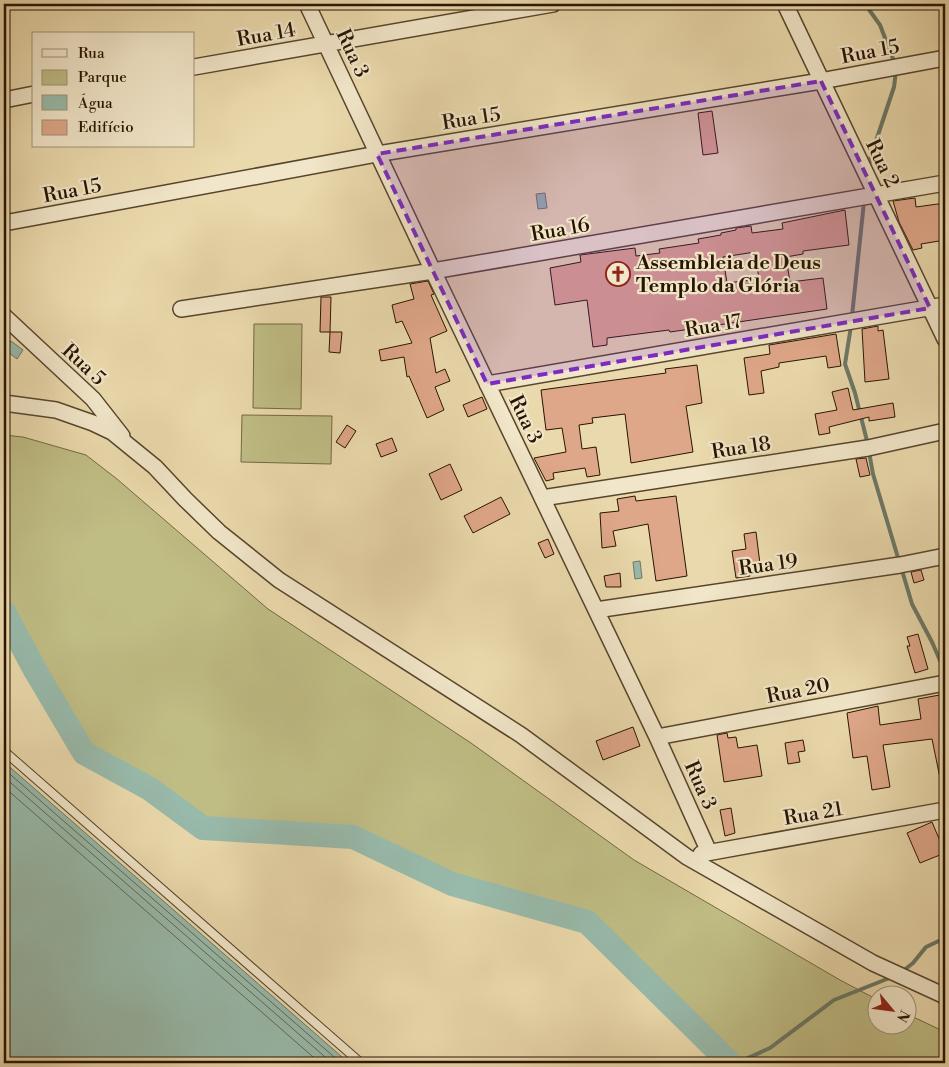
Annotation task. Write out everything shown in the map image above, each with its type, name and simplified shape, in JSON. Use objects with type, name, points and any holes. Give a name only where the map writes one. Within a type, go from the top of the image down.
[{"type":"street","name":"Rua 3","points":[[307,4],[657,737],[709,852]]},
{"type":"street","name":"Rua 14","points":[[195,67],[553,4]]},
{"type":"street","name":"Rua 2","points":[[785,4],[945,339]]},
{"type":"street","name":"Rua 15","points":[[4,224],[377,154],[821,81],[945,58]]},
{"type":"street","points":[[4,100],[32,94]]},
{"type":"street","name":"Rua 16","points":[[181,309],[433,271],[945,183]]},
{"type":"street","name":"Rua 17","points":[[487,384],[945,305]]},
{"type":"street","name":"Rua 5","points":[[4,316],[94,399],[130,447]]},
{"type":"street","points":[[4,403],[56,410],[112,432],[155,467],[185,500],[219,532],[279,580],[521,735],[687,857],[873,963],[945,996]]},
{"type":"street","name":"Rua 18","points":[[542,498],[868,448],[945,431]]},
{"type":"street","name":"Rua 19","points":[[596,610],[900,565],[945,556]]},
{"type":"street","name":"Rua 20","points":[[657,737],[945,683]]},
{"type":"street","name":"Rua 21","points":[[687,857],[945,810]]},
{"type":"lane","points":[[4,751],[361,1063]]},
{"type":"highlighted area","points":[[821,81],[930,308],[487,384],[377,154]]},
{"type":"green space","points":[[254,324],[302,324],[301,409],[253,408]]},
{"type":"green space","points":[[242,415],[332,416],[331,464],[241,462]]},
{"type":"green space","points":[[4,435],[23,437],[86,455],[117,479],[268,609],[471,743],[634,860],[866,994],[866,1034],[916,1034],[916,1018],[945,1032],[945,1063],[730,1063],[587,922],[452,884],[353,837],[203,828],[150,789],[84,753],[35,670],[4,612]]},
{"type":"water","points":[[545,193],[547,208],[538,209],[536,194]]},
{"type":"water","points":[[11,341],[23,350],[17,359],[4,349]]},
{"type":"water","points":[[640,561],[642,578],[635,579],[633,562]]},
{"type":"water","points":[[4,762],[349,1063],[4,1063]]},
{"type":"building","points":[[712,111],[718,153],[703,155],[698,113]]},
{"type":"building","points":[[915,198],[916,207],[945,203],[945,240],[921,244],[922,248],[913,250],[899,222],[893,201]]},
{"type":"building","points":[[845,210],[849,245],[803,251],[803,254],[786,257],[790,282],[823,278],[827,309],[670,332],[669,330],[607,338],[607,345],[593,347],[587,300],[555,305],[550,268],[581,262],[580,255],[635,248],[636,256],[660,253],[659,249],[699,243],[698,239],[721,235],[721,233],[736,230],[736,228],[751,226],[752,233],[783,229],[782,223]],"holes":[[[755,252],[759,279],[727,283],[723,257]]]},
{"type":"building","points":[[428,281],[434,294],[431,295],[447,331],[430,338],[436,373],[445,369],[450,381],[435,387],[444,410],[427,418],[409,376],[407,377],[404,357],[381,361],[379,350],[412,343],[402,321],[396,323],[392,305],[414,299],[410,284]]},
{"type":"building","points":[[321,297],[331,297],[330,332],[320,332]]},
{"type":"building","points":[[878,326],[878,331],[883,330],[889,379],[865,382],[862,329]]},
{"type":"building","points":[[330,332],[342,332],[340,353],[329,352]]},
{"type":"building","points":[[836,334],[841,366],[828,368],[826,356],[779,363],[779,367],[761,371],[764,393],[749,395],[744,358],[770,354],[769,345]]},
{"type":"building","points":[[697,365],[702,403],[686,406],[693,452],[631,463],[625,414],[592,418],[593,423],[579,425],[582,449],[596,447],[600,475],[587,477],[585,468],[553,473],[554,479],[546,481],[534,458],[566,452],[562,428],[546,430],[541,390],[666,373],[665,369]]},
{"type":"building","points":[[848,388],[853,410],[893,403],[895,417],[869,421],[869,417],[829,427],[830,433],[819,435],[815,414],[837,410],[832,392]]},
{"type":"building","points":[[482,397],[487,409],[468,417],[463,405]]},
{"type":"building","points":[[347,425],[356,431],[345,448],[336,442]]},
{"type":"building","points":[[392,438],[397,451],[381,457],[376,444]]},
{"type":"building","points":[[866,458],[870,475],[860,477],[856,459]]},
{"type":"building","points":[[450,464],[462,490],[441,500],[429,474]]},
{"type":"building","points":[[635,496],[636,501],[676,496],[687,576],[656,581],[648,524],[613,531],[616,546],[602,548],[600,513],[619,511],[617,499]]},
{"type":"building","points":[[501,497],[510,514],[473,533],[464,516]]},
{"type":"building","points":[[756,532],[760,564],[748,566],[750,576],[736,578],[732,551],[746,549],[744,534]]},
{"type":"building","points":[[548,539],[554,554],[545,558],[538,543]]},
{"type":"building","points":[[921,570],[924,580],[914,583],[911,572]]},
{"type":"building","points":[[620,573],[621,587],[606,587],[604,576]]},
{"type":"building","points":[[918,634],[928,669],[915,673],[907,646],[910,646],[907,637]]},
{"type":"building","points":[[945,694],[945,777],[940,778],[932,739],[883,745],[890,787],[872,790],[867,756],[853,758],[847,713],[878,706],[880,725],[921,719],[918,699]]},
{"type":"building","points":[[633,727],[640,746],[603,760],[596,741]]},
{"type":"building","points":[[727,733],[728,738],[736,737],[738,748],[757,745],[762,776],[724,782],[717,735]]},
{"type":"building","points":[[803,740],[805,751],[798,752],[800,762],[788,764],[785,743]]},
{"type":"building","points":[[731,808],[735,833],[725,836],[720,810]]},
{"type":"building","points":[[932,822],[945,853],[920,863],[907,833]]},
{"type":"waterway","points":[[865,4],[880,25],[895,64]]},
{"type":"waterway","points":[[869,167],[894,87],[896,71]]},
{"type":"waterway","points":[[852,316],[864,202]]},
{"type":"waterway","points":[[851,326],[845,364],[855,393],[868,445]]},
{"type":"waterway","points":[[869,452],[873,474],[899,561]]},
{"type":"waterway","points":[[901,567],[912,604],[945,672]]},
{"type":"waterway","points":[[4,612],[35,670],[84,753],[150,789],[203,828],[353,837],[452,884],[587,922],[730,1063]]},
{"type":"waterway","points":[[903,971],[913,963],[926,947],[945,938]]},
{"type":"waterway","points":[[737,1063],[770,1048],[834,1000],[892,977]]},
{"type":"place","name":"Assembleia de Deus Templo da Glória","points":[[618,274]]}]
